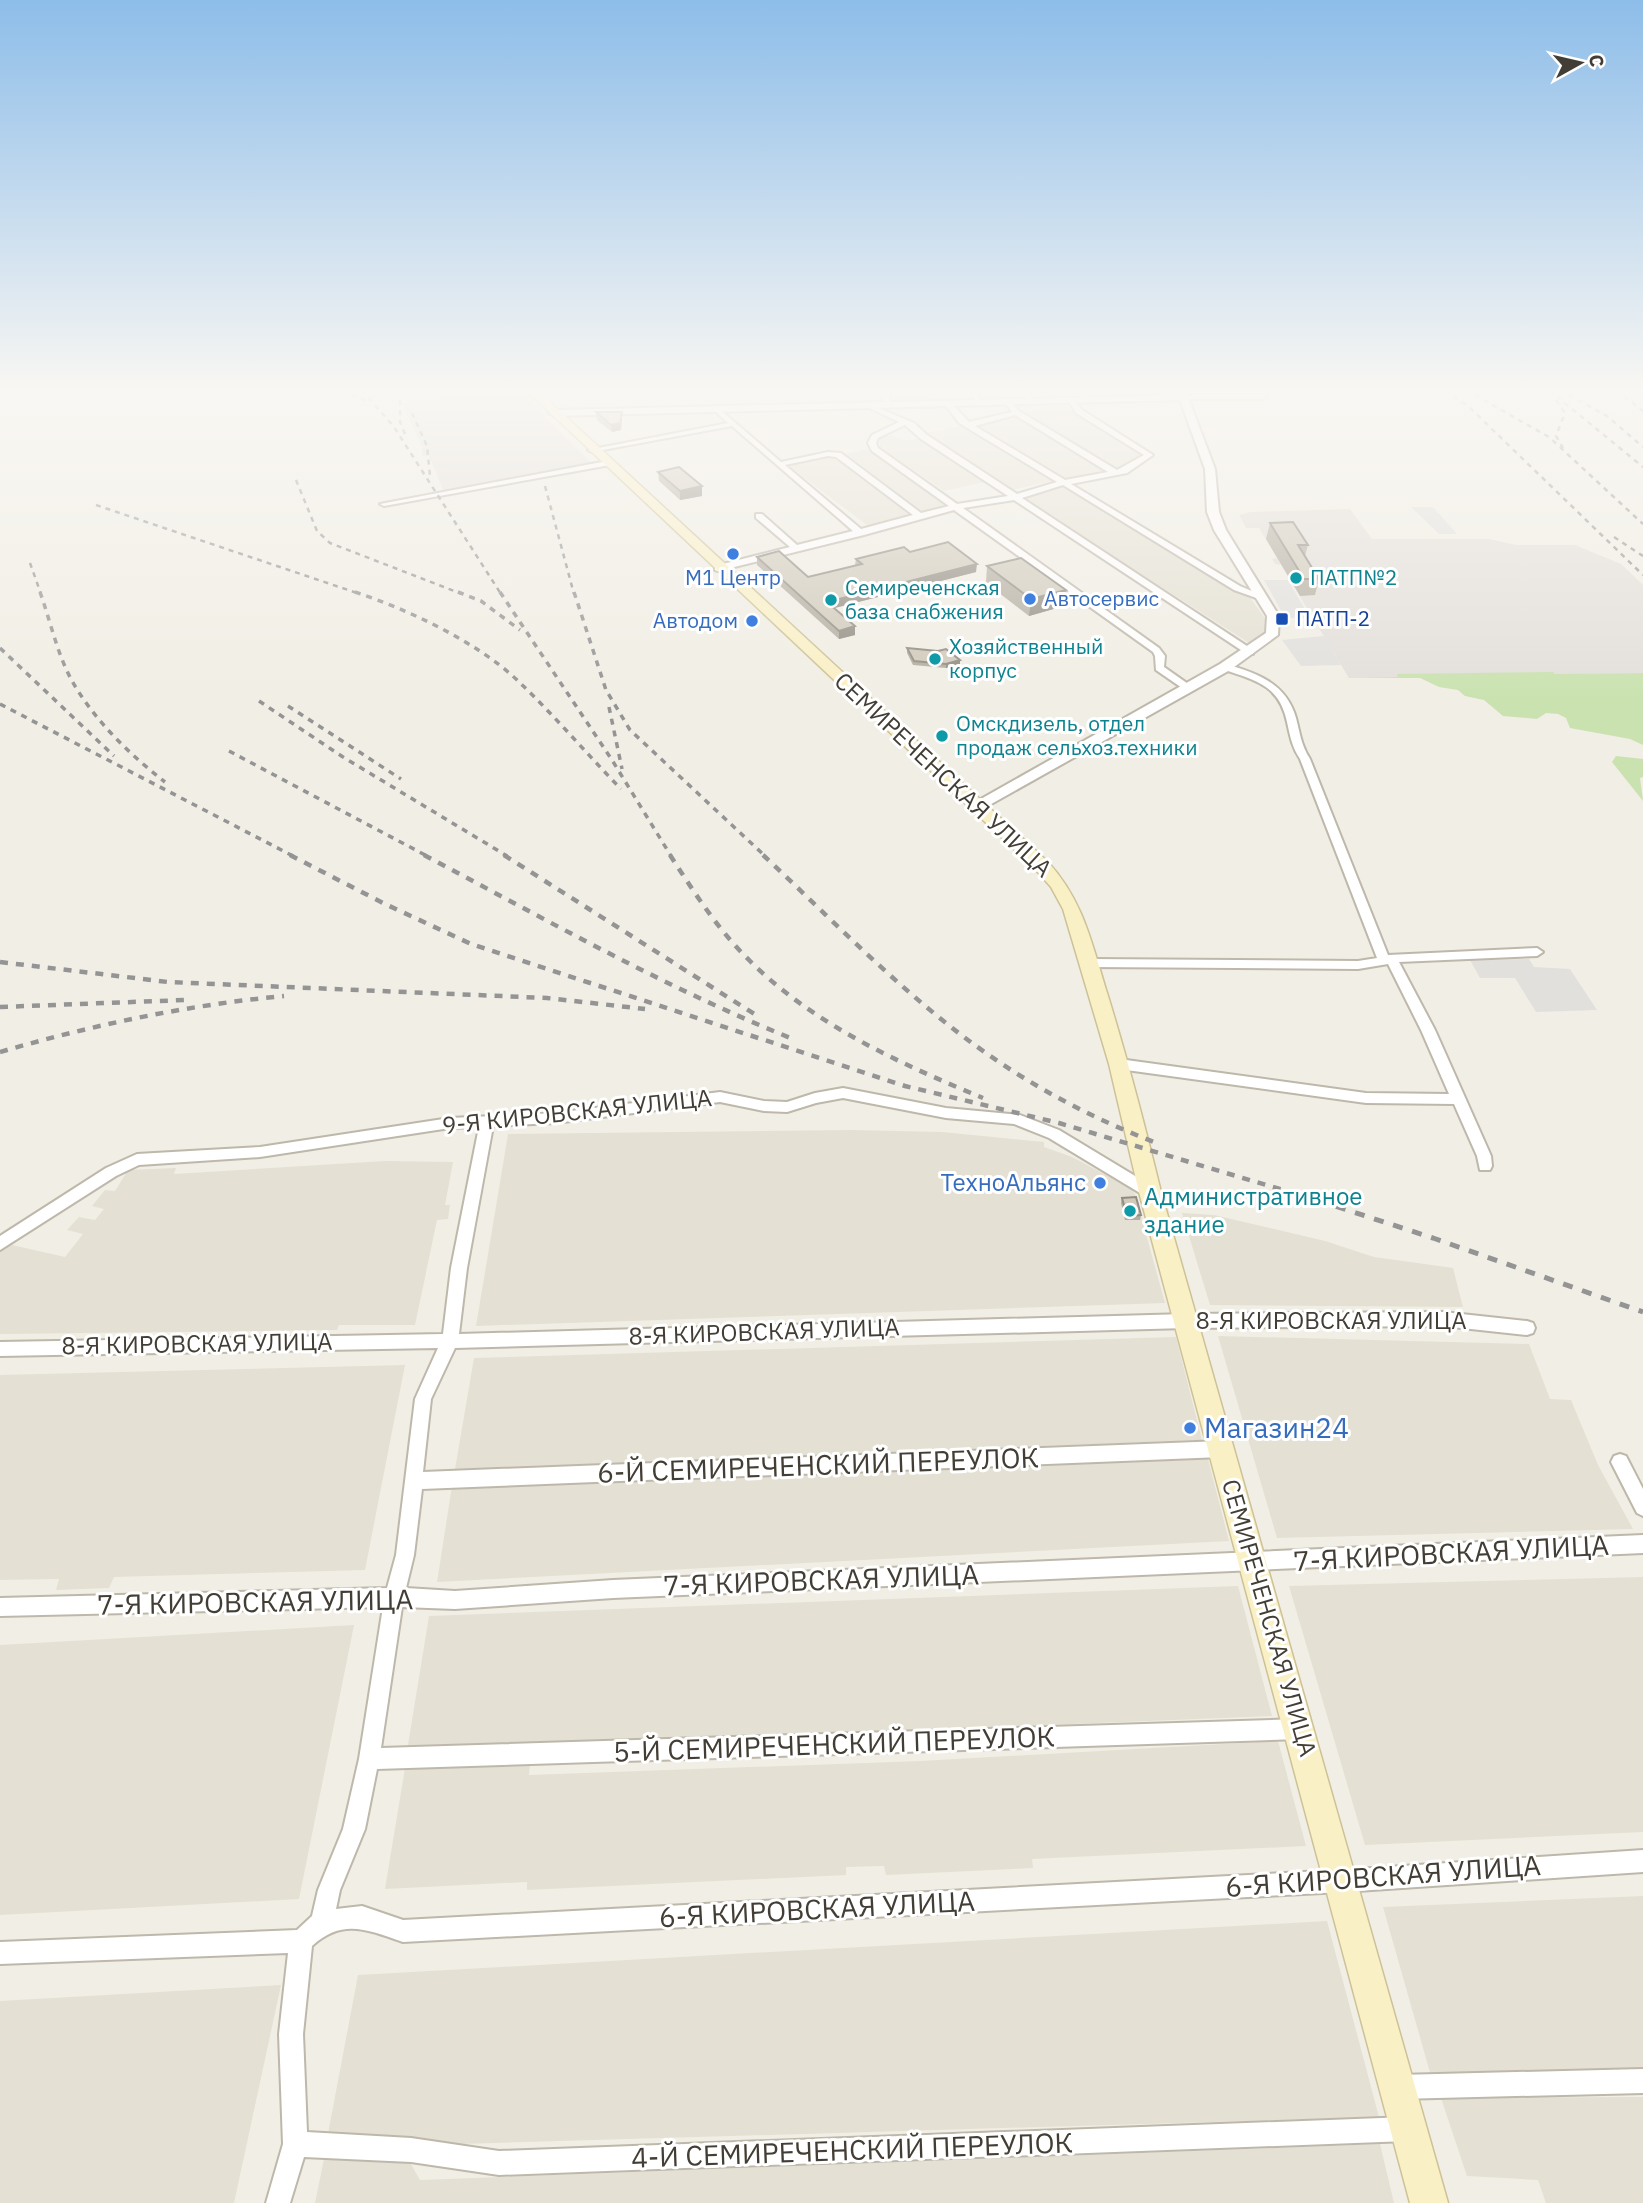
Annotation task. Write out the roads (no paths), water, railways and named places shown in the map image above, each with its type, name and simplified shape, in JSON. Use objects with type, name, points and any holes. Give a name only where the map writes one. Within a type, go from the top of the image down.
[{"type":"main road","name":"СЕМИРЕЧЕНСКАЯ УЛИЦА","points":[[638,493],[1059,885],[1072,909],[1119,1064],[1150,1192],[1429,2203]]},
{"type":"street","points":[[384,504],[435,493]]},
{"type":"street","points":[[814,493],[861,533]]},
{"type":"street","points":[[889,493],[921,517]]},
{"type":"street","points":[[935,493],[1156,650],[1160,656],[1159,668],[1188,688]]},
{"type":"street","points":[[1009,493],[1250,652]]},
{"type":"street","points":[[719,568],[955,507],[1037,493]]},
{"type":"street","points":[[1079,493],[1237,588],[1262,597]]},
{"type":"street","points":[[977,807],[1225,667],[1272,635],[1273,616],[1217,521],[1213,512],[1212,493]]},
{"type":"street","points":[[759,516],[797,549]]},
{"type":"street","points":[[1225,667],[1273,685],[1285,699],[1292,720],[1293,740],[1305,759],[1387,959],[1429,1030],[1484,1156],[1485,1166]]},
{"type":"street","points":[[1090,963],[1345,965],[1387,959],[1537,952]]},
{"type":"street","points":[[1119,1064],[1366,1098],[1459,1099]]},
{"type":"street","name":"9-Я КИРОВСКАЯ УЛИЦА","points":[[0,1244],[111,1172],[137,1160],[151,1157],[260,1152],[423,1127],[555,1118],[720,1097],[764,1106],[787,1107],[843,1093],[946,1113],[1015,1119],[1090,1153],[1150,1192]]},
{"type":"street","points":[[278,2203],[295,2144],[290,2034],[301,1941],[321,1922],[329,1890],[354,1829],[369,1759],[394,1597],[405,1555],[423,1399],[450,1341],[459,1268],[487,1122]]},
{"type":"street","name":"8-Я КИРОВСКАЯ УЛИЦА","points":[[0,1349],[450,1341],[1186,1321],[1443,1319],[1527,1328]]},
{"type":"street","name":"6-Й СЕМИРЕЧЕНСКИЙ ПЕРЕУЛОК","points":[[413,1481],[1222,1449]]},
{"type":"street","points":[[1620,1462],[1643,1507]]},
{"type":"street","name":"7-Я КИРОВСКАЯ УЛИЦА","points":[[0,1607],[394,1597],[454,1600],[613,1589],[1643,1544]]},
{"type":"street","name":"5-Й СЕМИРЕЧЕНСКИЙ ПЕРЕУЛОК","points":[[369,1759],[1300,1729]]},
{"type":"street","name":"6-Я КИРОВСКАЯ УЛИЦА","points":[[321,1922],[362,1917],[403,1931],[1342,1881],[1643,1861]]},
{"type":"street","points":[[0,1953],[301,1941]]},
{"type":"street","points":[[1398,2087],[1643,2081]]},
{"type":"street","name":"4-Й СЕМИРЕЧЕНСКИЙ ПЕРЕУЛОК","points":[[295,2144],[411,2150],[499,2163],[1410,2129]]},
{"type":"railway","points":[[301,493],[317,531],[330,543],[462,594]]},
{"type":"railway","points":[[436,493],[501,594]]},
{"type":"railway","points":[[547,493],[574,594]]},
{"type":"railway","points":[[1558,493],[1643,575]]},
{"type":"railway","points":[[1609,493],[1643,524]]},
{"type":"railway","points":[[96,505],[360,594]]},
{"type":"railway","points":[[1614,537],[1643,556]]},
{"type":"railway","points":[[30,563],[41,594]]},
{"type":"railway","points":[[40,592],[62,658],[80,694],[113,735],[165,782]]},
{"type":"railway","points":[[355,592],[440,628],[500,665],[543,706],[621,789]]},
{"type":"railway","points":[[458,592],[481,601],[520,630]]},
{"type":"railway","points":[[500,592],[612,760],[671,856]]},
{"type":"railway","points":[[574,592],[606,690],[630,730],[765,856]]},
{"type":"railway","points":[[0,648],[114,756]]},
{"type":"railway","points":[[259,701],[343,757],[507,856]]},
{"type":"railway","points":[[0,704],[293,856]]},
{"type":"railway","points":[[288,706],[401,779]]},
{"type":"railway","points":[[609,707],[622,769]]},
{"type":"railway","points":[[229,751],[427,856]]},
{"type":"railway","points":[[290,855],[471,944],[905,1086],[1059,1123],[1303,1196]]},
{"type":"railway","points":[[424,855],[652,975],[793,1039]]},
{"type":"railway","points":[[504,855],[759,1017]]},
{"type":"railway","points":[[670,855],[727,937],[775,984],[802,1005],[830,1024],[890,1057],[983,1098]]},
{"type":"railway","points":[[763,855],[902,986],[975,1045],[1048,1092],[1100,1119],[1154,1142]]},
{"type":"railway","points":[[0,962],[168,982],[547,998],[645,1009]]},
{"type":"railway","points":[[0,1052],[140,1017],[284,996]]},
{"type":"railway","points":[[0,1007],[185,1000]]},
{"type":"railway","points":[[1298,1194],[1643,1312]]},
{"type":"place","name":"М1 Центр","points":[[733,554]]},
{"type":"place","name":"ПАТП№2","points":[[1296,578]]},
{"type":"place","name":"Автосервис","points":[[1030,599]]},
{"type":"place","name":"Семиреченская база снабжения","points":[[831,600]]},
{"type":"place","name":"ПАТП-2","points":[[1282,619]]},
{"type":"place","name":"Автодом","points":[[752,621]]},
{"type":"place","name":"Хозяйственный корпус","points":[[935,659]]},
{"type":"place","name":"Омскдизель, отдел продаж сельхоз.техники","points":[[942,736]]},
{"type":"place","name":"ТехноАльянс","points":[[1100,1183]]},
{"type":"place","name":"Административное здание","points":[[1130,1211]]},
{"type":"place","name":"Магазин24","points":[[1190,1428]]}]
